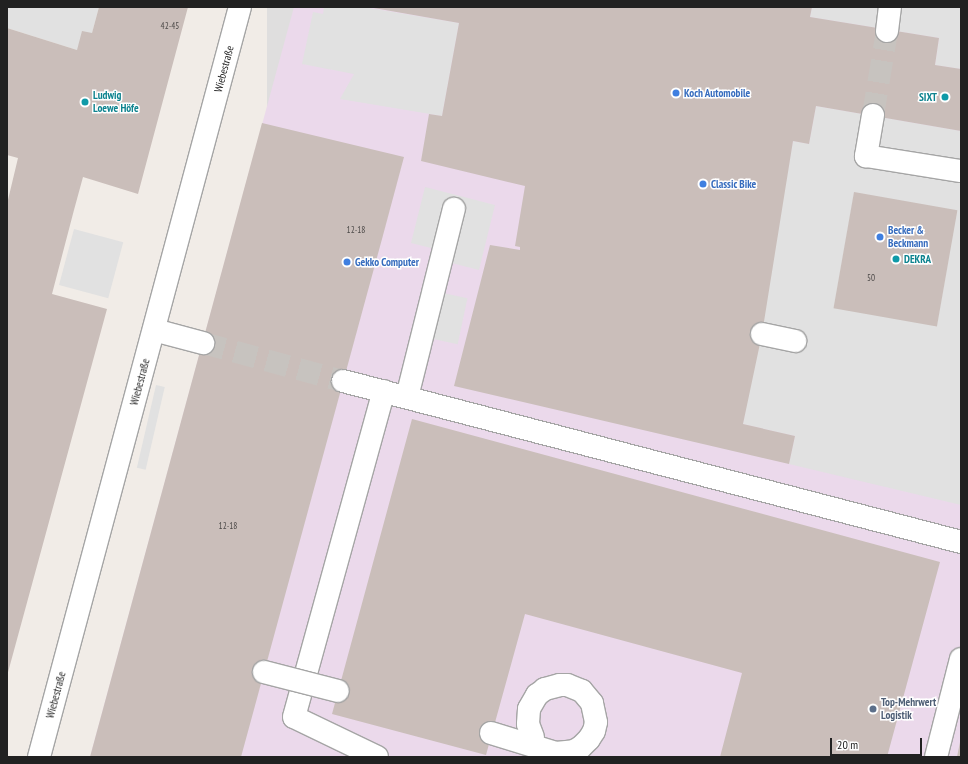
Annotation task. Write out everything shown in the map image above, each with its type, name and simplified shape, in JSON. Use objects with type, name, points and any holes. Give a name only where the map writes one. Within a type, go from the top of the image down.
[{"type":"street","name":"Wiebestraße","points":[[39,757],[240,7]]},
{"type":"street","points":[[887,31],[890,7]]},
{"type":"street","points":[[873,115],[866,156],[961,171]]},
{"type":"street","points":[[407,397],[454,209]]},
{"type":"street","points":[[154,330],[203,342]]},
{"type":"street","points":[[762,334],[795,341]]},
{"type":"street","points":[[343,381],[961,542]]},
{"type":"street","points":[[377,757],[294,717],[384,391]]},
{"type":"street","points":[[936,757],[961,659]]},
{"type":"street","points":[[264,672],[338,691]]},
{"type":"street","points":[[491,733],[556,753],[574,751],[581,747],[589,740],[594,731],[596,722],[592,703],[582,691],[567,685],[560,685],[545,689],[537,695],[529,709],[528,724],[533,737],[555,757]]},
{"type":"shaded area","points":[[7,7],[99,7],[92,33],[77,50],[7,28]]},
{"type":"shaded area","points":[[267,7],[294,7],[294,757],[267,757]]},
{"type":"shaded area","points":[[294,7],[961,7],[961,757],[90,757]]},
{"type":"shaded area","points":[[324,7],[363,7],[459,23],[442,116],[340,99],[354,74],[302,64],[313,12],[323,14]]},
{"type":"shaded area","points":[[812,7],[961,7],[961,69],[935,65],[939,38],[810,17]]},
{"type":"shaded area","points":[[816,106],[961,131],[961,505],[789,464],[795,436],[743,424],[793,141],[809,144]]},
{"type":"shaded area","points":[[425,187],[495,205],[479,270],[432,258],[435,249],[411,243]]},
{"type":"shaded area","points":[[74,229],[123,242],[108,298],[59,285]]},
{"type":"shaded area","points":[[443,293],[467,298],[458,344],[433,339]]},
{"type":"shaded area","points":[[156,385],[165,387],[146,470],[137,468]]},
{"type":"building","points":[[99,7],[188,7],[138,194],[83,177],[74,210],[52,294],[107,309],[7,676],[7,204],[18,158],[7,155],[7,28],[77,50],[82,31],[92,33]]},
{"type":"building","points":[[368,7],[812,7],[810,17],[939,38],[935,65],[961,69],[961,131],[816,106],[809,144],[793,141],[762,334],[743,424],[795,436],[789,464],[454,386],[490,245],[520,250],[520,247],[515,246],[525,186],[421,161],[429,114],[442,116],[459,23]]},
{"type":"building","points":[[262,123],[404,157],[382,239],[241,757],[90,757]]},
{"type":"building","name":"DEKRA","points":[[854,192],[957,210],[937,326],[834,308]]},
{"type":"building","points":[[412,419],[940,562],[887,757],[720,757],[742,673],[525,614],[486,755],[332,714]]},
{"type":"building","points":[[960,742],[961,757],[957,757]]},
{"type":"tunnel","points":[[873,115],[887,31]]},
{"type":"tunnel","points":[[203,343],[343,381]]},
{"type":"place","name":"Koch Automobile","points":[[676,93]]},
{"type":"place","name":"SIXT","points":[[945,97]]},
{"type":"place","name":"Ludwig Loewe Höfe","points":[[85,102]]},
{"type":"place","name":"Classic Bike","points":[[703,184]]},
{"type":"place","name":"Becker & Beckmann","points":[[880,237]]},
{"type":"place","name":"DEKRA","points":[[896,259]]},
{"type":"place","name":"Gekko Computer","points":[[347,262]]},
{"type":"place","name":"Top-Mehrwert Logistik","points":[[873,709]]}]
